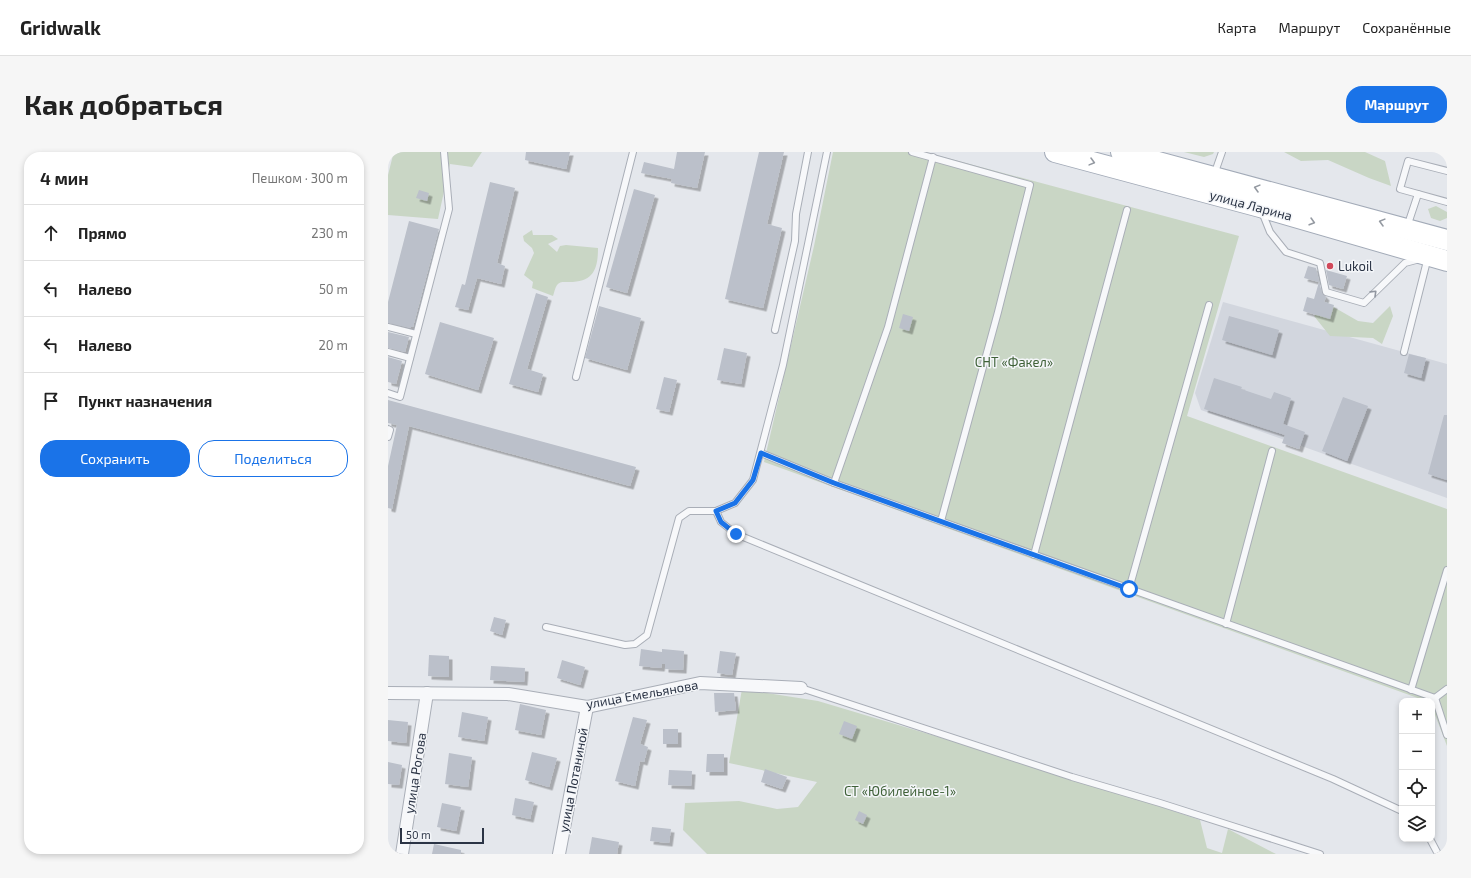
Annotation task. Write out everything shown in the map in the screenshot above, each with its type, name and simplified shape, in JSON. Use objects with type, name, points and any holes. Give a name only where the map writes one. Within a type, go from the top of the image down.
[{"type":"main road","name":"улица Ларина","points":[[1055,152],[1260,207],[1438,258]]},
{"type":"main road","name":"улица Ларина","points":[[1121,152],[1447,240]]},
{"type":"street","name":"улица Емельянова","points":[[388,693],[508,694],[587,707],[700,683],[801,688]]},
{"type":"street","name":"улица Рогова","points":[[402,854],[427,693]]},
{"type":"street","name":"улица Потаниной","points":[[559,854],[566,824],[587,707]]},
{"type":"lane","points":[[388,394],[400,397],[449,209],[444,152]]},
{"type":"lane","points":[[576,377],[633,152]]},
{"type":"lane","points":[[775,330],[795,241],[796,214],[808,152]]},
{"type":"lane","points":[[546,627],[625,645],[635,644],[647,635],[679,518],[689,511],[716,511],[735,503],[753,480],[783,365],[827,152]]},
{"type":"lane","points":[[912,152],[1030,185],[998,312],[941,521]]},
{"type":"lane","points":[[1214,177],[1222,152]]},
{"type":"lane","points":[[834,483],[888,327],[932,157]]},
{"type":"lane","points":[[1447,172],[1408,161],[1400,189],[1447,202]]},
{"type":"lane","points":[[1407,229],[1418,194]]},
{"type":"lane","points":[[1260,207],[1270,232],[1286,252],[1320,263],[1326,292],[1364,303],[1405,264],[1438,258]]},
{"type":"lane","points":[[1034,555],[1127,210]]},
{"type":"lane","points":[[1404,352],[1438,258]]},
{"type":"lane","points":[[1129,589],[1209,305]]},
{"type":"lane","points":[[388,327],[416,334]]},
{"type":"lane","points":[[388,352],[410,358]]},
{"type":"lane","points":[[388,429],[390,430],[388,437]]},
{"type":"lane","points":[[1226,624],[1272,451]]},
{"type":"lane","points":[[761,453],[834,483],[1434,698],[1447,689]]},
{"type":"lane","points":[[716,511],[721,522],[736,534],[1318,772],[1399,810]]},
{"type":"lane","points":[[1411,690],[1447,570]]},
{"type":"lane","points":[[801,688],[1072,777],[1160,803],[1320,854]]},
{"type":"lane","points":[[1435,701],[1447,735]]},
{"type":"lane","points":[[1432,842],[1438,854]]},
{"type":"shaded area","points":[[1223,302],[1447,364],[1447,498],[1201,410],[1195,393]]},
{"type":"green space","points":[[392,152],[482,152],[472,167],[450,164],[438,219],[388,215],[388,175],[393,155]]},
{"type":"green space","name":"СНТ «Факел»","points":[[833,152],[925,152],[1239,236],[1187,416],[1447,509],[1447,746],[1435,715],[1435,698],[1418,698],[764,462],[814,246]]},
{"type":"green space","points":[[1184,152],[1214,152],[1213,154],[1204,157]]},
{"type":"green space","points":[[1284,152],[1365,152],[1385,161],[1391,186],[1328,160],[1301,161]]},
{"type":"green space","points":[[1436,206],[1447,212],[1447,218],[1440,221],[1431,218],[1428,209]]},
{"type":"green space","points":[[532,230],[533,235],[552,235],[558,239],[548,244],[557,252],[560,246],[566,245],[598,248],[597,263],[589,277],[584,280],[559,283],[556,286],[553,296],[532,288],[533,282],[524,275],[534,253],[532,248],[524,241],[523,236]]},
{"type":"green space","points":[[1330,305],[1358,321],[1373,323],[1390,306],[1393,316],[1382,344],[1373,338],[1330,336],[1314,316]]},
{"type":"green space","name":"СТ «Юбилейное-1»","points":[[742,689],[818,701],[1072,777],[1200,820],[1207,848],[1222,853],[1228,829],[1276,854],[707,854],[683,830],[685,803],[739,801],[777,809],[798,807],[817,782],[729,763]]},
{"type":"building","points":[[526,152],[570,152],[566,169],[525,160]]},
{"type":"building","points":[[677,152],[705,152],[697,188],[671,183],[672,179],[641,173],[644,162],[674,169]]},
{"type":"building","points":[[759,152],[784,152],[767,224],[782,228],[763,308],[725,299]]},
{"type":"building","points":[[490,182],[515,188],[497,263],[505,266],[501,284],[477,278],[468,310],[455,307],[462,284],[465,285]]},
{"type":"building","points":[[634,189],[655,195],[627,293],[606,287]]},
{"type":"building","points":[[419,190],[429,193],[427,201],[416,198]]},
{"type":"building","points":[[409,221],[439,229],[413,327],[411,328],[388,323],[388,302]]},
{"type":"building","points":[[1308,266],[1316,268],[1322,293],[1326,297],[1324,302],[1334,305],[1330,319],[1303,311],[1307,297],[1314,299],[1319,282],[1304,278]]},
{"type":"building","points":[[1326,270],[1347,276],[1343,289],[1329,285]]},
{"type":"building","points":[[536,293],[548,297],[527,369],[543,374],[538,392],[509,384]]},
{"type":"building","points":[[599,306],[641,318],[627,370],[585,358]]},
{"type":"building","points":[[903,314],[913,317],[909,331],[899,328]]},
{"type":"building","points":[[1229,316],[1279,330],[1272,355],[1222,340]]},
{"type":"building","points":[[440,322],[494,338],[478,390],[425,374]]},
{"type":"building","points":[[388,332],[409,337],[405,352],[388,348]]},
{"type":"building","points":[[724,348],[747,353],[741,384],[717,380]]},
{"type":"building","points":[[1409,354],[1426,358],[1421,378],[1404,373]]},
{"type":"building","points":[[388,357],[402,361],[396,384],[388,382]]},
{"type":"building","points":[[664,377],[677,380],[669,412],[656,409]]},
{"type":"building","points":[[1214,378],[1242,387],[1241,389],[1271,399],[1274,392],[1291,398],[1283,424],[1305,432],[1299,449],[1282,443],[1285,435],[1204,409]]},
{"type":"building","points":[[1343,397],[1368,406],[1347,461],[1322,451]]},
{"type":"building","points":[[388,400],[636,467],[630,486],[409,426],[392,509],[388,508],[388,466],[397,425],[388,423]]},
{"type":"building","points":[[1444,415],[1447,415],[1447,480],[1428,474]]},
{"type":"building","points":[[494,617],[506,620],[502,635],[490,631]]},
{"type":"building","points":[[641,649],[662,652],[662,649],[684,651],[683,670],[665,669],[665,664],[662,664],[661,668],[639,666]]},
{"type":"building","points":[[720,651],[736,653],[732,675],[717,673]]},
{"type":"building","points":[[429,655],[449,656],[449,677],[428,676]]},
{"type":"building","points":[[562,660],[585,667],[580,685],[557,678]]},
{"type":"building","points":[[491,666],[525,668],[524,682],[490,680]]},
{"type":"building","points":[[714,693],[734,693],[736,710],[715,712]]},
{"type":"building","points":[[520,704],[546,710],[541,735],[515,730]]},
{"type":"building","points":[[462,712],[488,717],[484,741],[458,737]]},
{"type":"building","points":[[633,717],[647,720],[640,744],[648,747],[644,762],[640,761],[635,786],[615,781]]},
{"type":"building","points":[[388,720],[408,722],[406,743],[388,741]]},
{"type":"building","points":[[844,721],[857,726],[852,739],[839,734]]},
{"type":"building","points":[[663,729],[678,729],[678,744],[663,744]]},
{"type":"building","points":[[532,752],[557,758],[549,787],[525,780]]},
{"type":"building","points":[[449,753],[472,757],[468,787],[445,784]]},
{"type":"building","points":[[707,754],[724,754],[724,772],[706,772]]},
{"type":"building","points":[[388,762],[402,765],[399,785],[388,784]]},
{"type":"building","points":[[765,769],[787,777],[782,789],[761,782]]},
{"type":"building","points":[[669,770],[692,771],[691,786],[668,785]]},
{"type":"building","points":[[515,798],[534,802],[530,819],[512,815]]},
{"type":"building","points":[[442,803],[461,807],[456,831],[437,827]]},
{"type":"building","points":[[859,811],[867,815],[863,824],[855,820]]},
{"type":"building","points":[[652,827],[671,829],[669,843],[650,841]]},
{"type":"building","points":[[592,837],[619,842],[617,854],[589,854]]},
{"type":"building","points":[[434,844],[461,850],[461,854],[432,854]]},
{"type":"place","name":"Lukoil","points":[[1330,266]]},
{"type":"route","points":[[736,534],[721,522],[716,511],[735,503],[753,480],[761,453],[834,483],[1129,589]]}]
